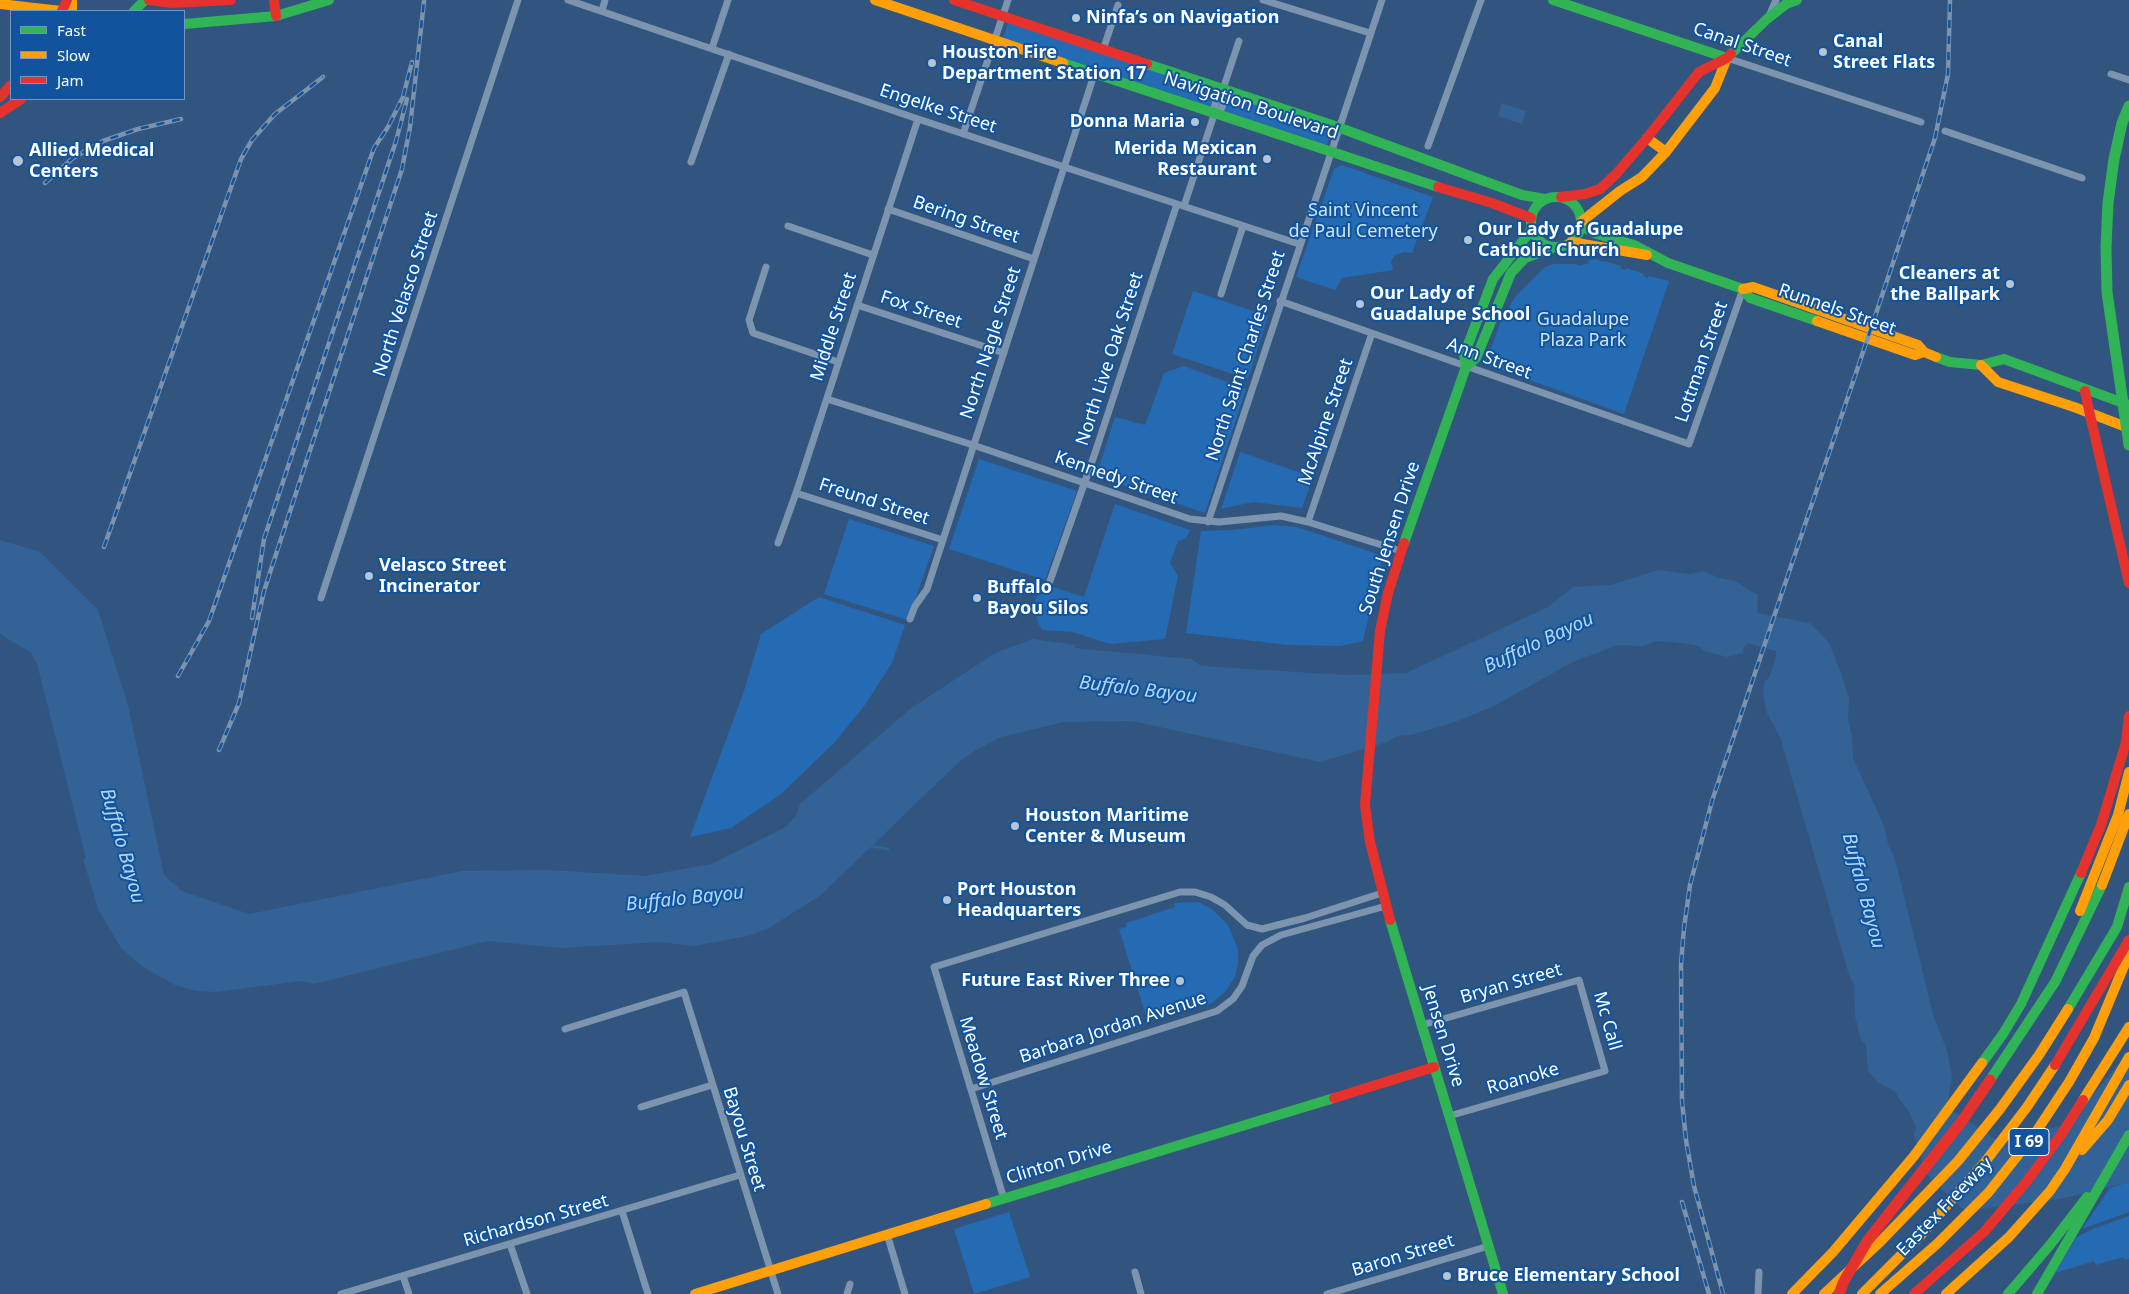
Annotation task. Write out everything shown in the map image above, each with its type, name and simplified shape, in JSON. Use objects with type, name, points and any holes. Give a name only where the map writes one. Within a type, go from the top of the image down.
[{"type":"main road","points":[[135,10],[145,0]]},
{"type":"main road","points":[[150,0],[172,3],[231,0]]},
{"type":"main road","points":[[274,0],[276,16]]},
{"type":"main road","points":[[185,24],[276,16],[290,5],[329,0]]},
{"type":"main road","name":"Navigation Boulevard","points":[[875,0],[1420,182],[1492,203],[1531,224]]},
{"type":"main road","name":"Navigation Boulevard","points":[[954,0],[1339,128],[1522,196],[1545,199]]},
{"type":"main road","name":"Canal Street","points":[[1553,0],[1727,58]]},
{"type":"main road","points":[[1727,58],[1716,88],[1666,152],[1642,177],[1620,191],[1581,224],[1571,242],[1555,247],[1538,240],[1531,224],[1536,207],[1545,199],[1585,194],[1600,189],[1617,173],[1647,138],[1699,72],[1727,58],[1787,1]]},
{"type":"main road","points":[[0,4],[52,10]]},
{"type":"main road","points":[[0,88],[10,80]]},
{"type":"main road","points":[[0,97],[10,87]]},
{"type":"main road","points":[[0,113],[18,100]]},
{"type":"main road","points":[[2129,106],[2122,123],[2114,159],[2108,204],[2106,247],[2107,292],[2129,445]]},
{"type":"main road","points":[[1647,138],[1666,152]]},
{"type":"main road","points":[[1561,197],[1568,200],[1577,209],[1581,224]]},
{"type":"main road","name":"South Jensen Drive","points":[[1466,367],[1464,355],[1493,279],[1531,224]]},
{"type":"main road","name":"Runnels Street","points":[[1581,224],[1597,234],[1634,245],[1668,263],[1742,289],[1753,287],[1918,345],[1924,352],[1950,362],[1981,366],[2004,359],[2085,391],[2129,405]]},
{"type":"main road","name":"Runnels Street","points":[[1571,242],[1588,246],[1608,247],[1658,258]]},
{"type":"main road","name":"South Jensen Drive","points":[[1366,785],[1380,631],[1388,593],[1401,551],[1466,367],[1476,358],[1511,273],[1525,258],[1555,247]]},
{"type":"main road","points":[[1981,366],[1998,382],[2074,407],[2090,415],[2129,428]]},
{"type":"main road","points":[[2085,391],[2129,582]]},
{"type":"main road","points":[[1792,1294],[1833,1252],[1909,1163],[1980,1068],[2021,1004],[2066,908],[2101,825],[2126,742],[2129,716]]},
{"type":"main road","points":[[2040,1002],[2092,882],[2118,815],[2129,772]]},
{"type":"main road","name":"Jensen Drive","points":[[1366,785],[1365,817],[1382,893],[1503,1294]]},
{"type":"main road","points":[[1840,1294],[1844,1282],[1868,1240],[1962,1121],[2055,982],[2108,872],[2129,814]]},
{"type":"main road","points":[[1824,1294],[1880,1242],[1958,1162],[2000,1109],[2039,1055],[2088,977],[2116,927],[2129,887]]},
{"type":"main road","points":[[1862,1294],[1940,1213],[1985,1162],[2027,1107],[2063,1054],[2129,940]]},
{"type":"main road","name":"Eastex Freeway","points":[[1880,1294],[1938,1243],[1988,1193],[2034,1135],[2069,1082],[2094,1038],[2129,954]]},
{"type":"main road","name":"I 69","points":[[1914,1294],[1985,1231],[2027,1181],[2060,1135],[2129,1027]]},
{"type":"main road","name":"I 69","points":[[1946,1294],[2009,1237],[2050,1191],[2065,1169],[2129,1057]]},
{"type":"main road","name":"Clinton Drive","points":[[695,1294],[1434,1067]]},
{"type":"main road","points":[[2065,1169],[2108,1120],[2129,1085]]},
{"type":"main road","points":[[2037,1294],[2129,1135]]},
{"type":"main road","points":[[2008,1294],[2050,1245],[2119,1152]]},
{"type":"street","name":"North Velasco Street","points":[[321,598],[518,0]]},
{"type":"street","name":"Engelke Street","points":[[568,0],[962,134],[1065,166],[1299,244]]},
{"type":"street","points":[[602,11],[605,0]]},
{"type":"street","points":[[712,48],[728,0]]},
{"type":"street","points":[[962,134],[1008,0]]},
{"type":"street","points":[[1263,0],[1370,34]]},
{"type":"street","name":"North Saint Charles Street","points":[[1208,522],[1299,244],[1382,0]]},
{"type":"street","points":[[1428,146],[1480,0]]},
{"type":"street","points":[[1103,50],[1118,5]]},
{"type":"street","name":"North Live Oak Street","points":[[1050,581],[1181,205],[1215,112],[1221,110],[1226,95],[1223,89],[1239,41]]},
{"type":"street","points":[[691,162],[728,54]]},
{"type":"street","name":"Canal Street","points":[[1727,58],[1921,122]]},
{"type":"street","name":"North Nagle Street","points":[[910,620],[915,606],[927,589],[1095,72]]},
{"type":"street","points":[[2111,74],[2129,80]]},
{"type":"street","name":"Middle Street","points":[[778,543],[918,119]]},
{"type":"street","points":[[1945,131],[2082,178]]},
{"type":"street","name":"Bering Street","points":[[888,209],[1034,259]]},
{"type":"street","points":[[788,226],[873,255]]},
{"type":"street","points":[[1220,294],[1243,226]]},
{"type":"street","points":[[766,267],[749,320],[753,333],[838,362]]},
{"type":"street","name":"Lottman Street","points":[[1689,444],[1742,289]]},
{"type":"street","name":"Ann Street","points":[[1280,301],[1689,444]]},
{"type":"street","name":"Fox Street","points":[[857,305],[1004,353]]},
{"type":"street","name":"McAlpine Street","points":[[1308,522],[1372,333]]},
{"type":"street","name":"Kennedy Street","points":[[827,399],[973,445],[1190,519],[1208,522],[1281,516],[1308,522],[1401,551]]},
{"type":"street","name":"Freund Street","points":[[796,493],[943,540]]},
{"type":"street","name":"Meadow Street","points":[[1004,1199],[934,967],[1175,893],[1190,892],[1204,894],[1218,901],[1249,926],[1266,928],[1382,893]]},
{"type":"street","name":"Barbara Jordan Avenue","points":[[971,1089],[1217,1011],[1233,999],[1242,986],[1257,950],[1271,940],[1288,933],[1386,906]]},
{"type":"street","name":"Bryan Street","points":[[1422,1025],[1579,980]]},
{"type":"street","name":"Mc Call","points":[[1579,980],[1606,1071]]},
{"type":"street","name":"Bayou Street","points":[[565,1029],[684,992],[778,1294]]},
{"type":"street","name":"Roanoke","points":[[1449,1116],[1606,1071]]},
{"type":"street","points":[[641,1107],[712,1085]]},
{"type":"street","name":"Richardson Street","points":[[341,1294],[740,1175]]},
{"type":"street","points":[[622,1211],[648,1294]]},
{"type":"street","points":[[887,1234],[905,1294]]},
{"type":"street","points":[[510,1244],[527,1294]]},
{"type":"street","name":"Baron Street","points":[[1326,1294],[1488,1246]]},
{"type":"street","points":[[1135,1272],[1141,1294]]},
{"type":"street","points":[[1758,1294],[1759,1272]]},
{"type":"street","points":[[403,1276],[409,1294]]},
{"type":"street","points":[[847,1294],[850,1284]]},
{"type":"green space","points":[[1008,23],[1332,129],[1327,145],[1003,38]]},
{"type":"green space","name":"Saint Vincent de Paul Cemetery","points":[[1342,165],[1433,197],[1412,253],[1404,252],[1395,255],[1391,261],[1393,270],[1342,278],[1335,290],[1296,277],[1334,169]]},
{"type":"green space","name":"Guadalupe Plaza Park","points":[[1596,259],[1621,266],[1620,268],[1625,270],[1626,268],[1644,274],[1643,276],[1648,278],[1649,276],[1669,281],[1624,414],[1485,364],[1501,321],[1515,297],[1545,267],[1554,264],[1577,264],[1578,266]]},
{"type":"green space","points":[[1193,291],[1268,316],[1248,379],[1172,354]]},
{"type":"green space","points":[[1184,366],[1246,389],[1205,513],[1096,476],[1115,417],[1145,425],[1164,373]]},
{"type":"green space","points":[[1240,452],[1313,477],[1302,508],[1253,502],[1221,509]]},
{"type":"green space","points":[[979,459],[1077,491],[1045,580],[949,549]]},
{"type":"green space","points":[[1115,504],[1190,530],[1186,538],[1178,541],[1170,563],[1178,576],[1165,639],[1110,644],[1073,632],[1042,630],[1038,623],[1036,612],[1035,601],[1037,596],[1046,585],[1084,597]]},
{"type":"green space","points":[[849,519],[934,546],[908,620],[824,594]]},
{"type":"green space","points":[[1273,525],[1296,527],[1383,556],[1363,641],[1340,646],[1288,645],[1186,633],[1201,531],[1233,530]]},
{"type":"green space","points":[[819,597],[905,625],[892,663],[865,705],[834,743],[781,794],[731,828],[690,837],[744,691],[761,634]]},
{"type":"green space","points":[[1174,903],[1200,903],[1212,909],[1228,925],[1238,949],[1238,964],[1235,977],[1225,992],[1212,1003],[1207,1005],[1206,1001],[1147,1019],[1119,929],[1127,927],[1126,923],[1175,907]]},
{"type":"green space","points":[[2129,1182],[2129,1212],[2082,1229],[2110,1188]]},
{"type":"green space","points":[[1009,1212],[1030,1277],[974,1294],[954,1229]]},
{"type":"green space","points":[[2129,1216],[2129,1259],[2125,1260],[2123,1257],[2096,1265],[2094,1261],[2055,1273],[2077,1237]]},
{"type":"water","points":[[1502,103],[1526,111],[1522,124],[1498,116]]},
{"type":"water","name":"Buffalo Bayou","points":[[0,540],[40,552],[98,610],[128,705],[164,875],[182,891],[249,914],[462,871],[550,870],[645,876],[711,864],[786,827],[796,815],[800,804],[910,709],[995,653],[1033,639],[1076,645],[1075,648],[1191,659],[1201,666],[1346,675],[1406,673],[1548,607],[1573,587],[1611,585],[1658,570],[1690,574],[1704,571],[1719,578],[1735,581],[1758,595],[1757,613],[1810,623],[1829,643],[1849,699],[1848,718],[1852,736],[1853,758],[1885,828],[1888,844],[1895,859],[1934,1018],[1947,1050],[1952,1076],[1947,1107],[1995,1139],[2067,1125],[2129,1052],[2129,1182],[2060,1199],[1965,1211],[1926,1174],[1914,1135],[1916,1127],[1909,1112],[1894,1091],[1879,1083],[1868,1071],[1866,1044],[1861,1040],[1855,1016],[1854,985],[1849,975],[1780,737],[1766,711],[1763,691],[1765,681],[1769,678],[1776,658],[1776,651],[1748,643],[1743,649],[1743,653],[1727,657],[1708,652],[1695,645],[1672,642],[1657,641],[1643,646],[1618,645],[1573,662],[1492,707],[1455,722],[1411,735],[1397,736],[1387,742],[1320,762],[1132,721],[1064,722],[1001,737],[961,760],[821,895],[769,928],[748,936],[694,946],[660,942],[562,948],[488,941],[314,984],[302,981],[216,992],[196,991],[175,985],[143,967],[121,948],[98,909],[83,859],[86,858],[37,664],[31,653],[0,634]]},
{"type":"waterway","points":[[870,846],[888,849]]},
{"type":"railway","points":[[1723,1294],[1694,1186],[1682,1101],[1681,964],[1690,885],[1712,801],[1935,138],[1948,74],[1950,0]]},
{"type":"railway","points":[[219,750],[239,703],[264,591],[402,169],[410,127],[424,1]]},
{"type":"railway","points":[[178,676],[209,621],[374,148],[388,127],[403,97],[412,62]]},
{"type":"railway","points":[[104,547],[241,159],[252,140],[275,114],[323,77]]},
{"type":"railway","points":[[252,618],[264,539],[396,141],[407,99]]},
{"type":"railway","points":[[45,183],[73,158],[103,141],[138,129],[181,119]]},
{"type":"railway","points":[[1682,1202],[1709,1294]]},
{"type":"traffic: fast","points":[[135,10],[145,0]]},
{"type":"traffic: fast","points":[[185,24],[276,16],[329,0]]},
{"type":"traffic: fast","points":[[1553,0],[1727,58]]},
{"type":"traffic: fast","points":[[1731,54],[1767,19],[1786,4],[1797,0]]},
{"type":"traffic: fast","points":[[1063,63],[1438,187]]},
{"type":"traffic: fast","points":[[1147,64],[1332,125],[1522,195],[1545,199]]},
{"type":"traffic: fast","points":[[2129,106],[2122,123],[2114,159],[2108,203],[2106,247],[2107,292],[2129,445]]},
{"type":"traffic: fast","points":[[1551,197],[1561,197],[1574,204],[1581,217],[1581,222],[1581,227],[1574,240],[1561,247],[1551,247],[1542,243],[1535,236],[1531,227],[1531,217],[1535,208],[1542,201],[1551,197]]},
{"type":"traffic: fast","points":[[1581,226],[1597,234],[1634,245],[1668,263],[1743,289],[1750,298],[1817,321]]},
{"type":"traffic: fast","points":[[1466,367],[1464,355],[1493,279],[1532,229]]},
{"type":"traffic: fast","points":[[1404,543],[1466,367],[1476,358],[1511,273],[1525,258],[1555,247]]},
{"type":"traffic: fast","points":[[1936,357],[1950,362],[1981,365],[2004,359],[2129,405]]},
{"type":"traffic: fast","points":[[1982,1063],[2003,1034],[2021,1004],[2081,873]]},
{"type":"traffic: fast","points":[[1990,1080],[2055,982],[2102,885]]},
{"type":"traffic: fast","points":[[2068,1009],[2117,927],[2129,887]]},
{"type":"traffic: fast","points":[[1390,920],[1503,1294]]},
{"type":"traffic: fast","points":[[986,1204],[1334,1098]]},
{"type":"traffic: fast","points":[[2037,1294],[2129,1135]]},
{"type":"traffic: fast","points":[[2008,1294],[2050,1245],[2087,1197]]},
{"type":"traffic: slow","points":[[72,0],[72,10]]},
{"type":"traffic: slow","points":[[875,0],[1063,63]]},
{"type":"traffic: slow","points":[[0,4],[52,10]]},
{"type":"traffic: slow","points":[[1581,222],[1620,191],[1642,177],[1666,152],[1715,88],[1727,58]]},
{"type":"traffic: slow","points":[[1647,138],[1666,152]]},
{"type":"traffic: slow","points":[[1571,242],[1647,255]]},
{"type":"traffic: slow","points":[[1743,289],[1753,287],[1918,345],[1924,352],[1936,357]]},
{"type":"traffic: slow","points":[[1817,321],[1915,355],[1924,352]]},
{"type":"traffic: slow","points":[[1981,365],[1998,382],[2074,407],[2129,428]]},
{"type":"traffic: slow","points":[[2080,911],[2118,815],[2129,772]]},
{"type":"traffic: slow","points":[[2102,885],[2129,814]]},
{"type":"traffic: slow","points":[[1880,1294],[1938,1243],[1988,1193],[2034,1135],[2069,1082],[2094,1038],[2129,954]]},
{"type":"traffic: slow","points":[[1824,1294],[1880,1242],[1958,1161],[2000,1109],[2039,1055],[2068,1009]]},
{"type":"traffic: slow","points":[[2083,1100],[2129,1027]]},
{"type":"traffic: slow","points":[[1946,1294],[2009,1237],[2050,1191],[2065,1169],[2129,1057]]},
{"type":"traffic: slow","points":[[1792,1294],[1833,1252],[1914,1156],[1982,1063]]},
{"type":"traffic: slow","points":[[1862,1294],[1921,1235],[1985,1162],[2027,1107],[2055,1065]]},
{"type":"traffic: slow","points":[[2082,1150],[2108,1120],[2129,1085]]},
{"type":"traffic: slow","points":[[695,1294],[986,1204]]},
{"type":"traffic: jam","points":[[62,10],[67,0]]},
{"type":"traffic: jam","points":[[149,0],[172,3],[231,0]]},
{"type":"traffic: jam","points":[[274,0],[276,16]]},
{"type":"traffic: jam","points":[[954,0],[1147,64]]},
{"type":"traffic: jam","points":[[1561,197],[1585,194],[1600,189],[1617,173],[1647,138],[1699,72],[1727,58],[1731,54]]},
{"type":"traffic: jam","points":[[0,97],[10,86]]},
{"type":"traffic: jam","points":[[0,113],[20,100]]},
{"type":"traffic: jam","points":[[1438,187],[1492,203],[1531,218]]},
{"type":"traffic: jam","points":[[2085,391],[2090,415]]},
{"type":"traffic: jam","points":[[2090,415],[2129,583]]},
{"type":"traffic: jam","points":[[1390,920],[1370,842],[1365,805],[1380,631],[1388,593],[1404,543]]},
{"type":"traffic: jam","points":[[2081,873],[2101,825],[2126,742],[2129,716]]},
{"type":"traffic: jam","points":[[2055,1065],[2129,940]]},
{"type":"traffic: jam","points":[[1334,1098],[1434,1067]]},
{"type":"traffic: jam","points":[[1839,1294],[1844,1281],[1868,1240],[1962,1121],[1990,1080]]},
{"type":"traffic: jam","points":[[1914,1294],[1985,1231],[2027,1181],[2061,1135],[2083,1100]]},
{"type":"place","name":"Ninfa’s on Navigation","points":[[1076,18]]},
{"type":"place","name":"Canal Street Flats","points":[[1823,52]]},
{"type":"place","name":"Houston Fire Department Station 17","points":[[932,63]]},
{"type":"place","name":"Donna Maria","points":[[1195,122]]},
{"type":"place","name":"Merida Mexican Restaurant","points":[[1267,159]]},
{"type":"place","name":"Allied Medical Centers","points":[[18,161]]},
{"type":"place","name":"Our Lady of Guadalupe Catholic Church","points":[[1468,240]]},
{"type":"place","name":"Cleaners at the Ballpark","points":[[2010,284]]},
{"type":"place","name":"Our Lady of Guadalupe School","points":[[1360,304]]},
{"type":"place","name":"Velasco Street Incinerator","points":[[369,576]]},
{"type":"place","name":"Buffalo Bayou Silos","points":[[977,598]]},
{"type":"place","name":"Houston Maritime Center & Museum","points":[[1015,826]]},
{"type":"place","name":"Port Houston Headquarters","points":[[947,900]]},
{"type":"place","name":"Future East River Three","points":[[1180,981]]},
{"type":"place","name":"Bruce Elementary School","points":[[1447,1276]]}]
